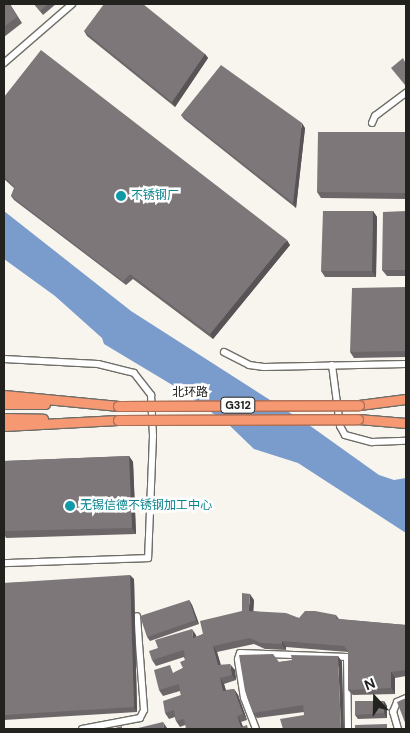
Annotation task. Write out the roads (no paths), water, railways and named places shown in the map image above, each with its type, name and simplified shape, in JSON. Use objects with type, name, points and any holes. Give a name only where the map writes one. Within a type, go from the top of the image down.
[{"type":"highway","points":[[4,395],[118,406]]},
{"type":"highway","points":[[359,405],[406,399]]},
{"type":"highway","name":"北环路","points":[[4,404],[118,406],[406,404]]},
{"type":"highway","name":"G312","points":[[4,418],[118,420],[406,418]]},
{"type":"highway","points":[[358,419],[406,423]]},
{"type":"highway","points":[[4,426],[118,420]]},
{"type":"street","points":[[4,63],[72,4]]},
{"type":"street","points":[[372,123],[375,116],[406,93]]},
{"type":"street","points":[[224,352],[248,365],[264,368],[406,364]]},
{"type":"street","points":[[4,359],[98,364],[134,373],[151,395],[153,436],[148,558],[4,563]]},
{"type":"street","points":[[332,365],[340,426],[345,435],[372,442],[406,441]]},
{"type":"street","points":[[82,729],[140,718],[144,710],[137,616]]},
{"type":"street","points":[[256,729],[244,698],[238,659],[240,653],[347,657],[348,729]]},
{"type":"street","points":[[398,729],[393,712],[397,702],[406,698]]},
{"type":"water","points":[[4,211],[131,311],[309,425],[379,475],[394,480],[406,478],[406,533],[298,463],[254,449],[229,425],[179,389],[104,344],[102,338],[55,296],[4,259]]},
{"type":"place","name":"不锈钢厂","points":[[121,196]]},
{"type":"place","name":"无锡信德不锈钢加工中心","points":[[70,506]]}]
